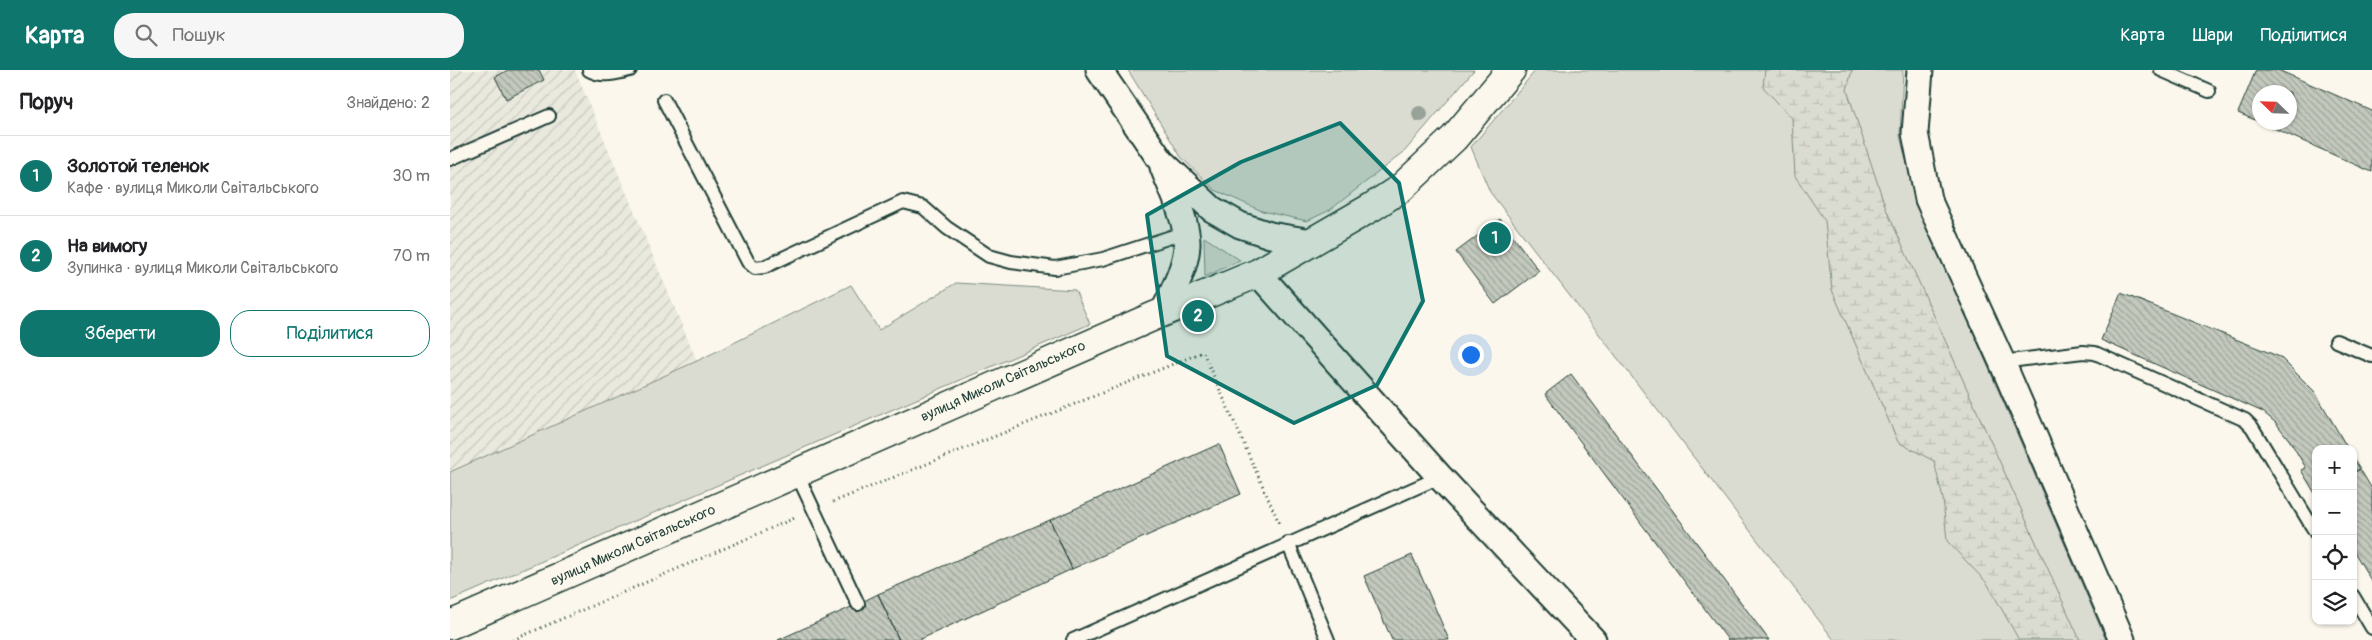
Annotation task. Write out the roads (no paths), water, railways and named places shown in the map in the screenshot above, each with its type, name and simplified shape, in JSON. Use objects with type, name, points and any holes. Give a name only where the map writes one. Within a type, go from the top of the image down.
[{"type":"main road","name":"вулиця Миколи Світальського","points":[[450,625],[1164,311],[1258,273],[1372,207],[1401,188],[1454,138],[1511,70]]},
{"type":"street","points":[[1099,70],[1161,161],[1212,210],[1240,225],[1270,235],[1312,242]]},
{"type":"street","points":[[1920,70],[1914,133],[1928,199],[2002,362],[2122,640]]},
{"type":"street","points":[[1161,161],[1186,232],[1187,246],[1177,281],[1164,311]]},
{"type":"street","points":[[1258,273],[1440,477],[1594,640]]},
{"type":"lane","points":[[589,70],[608,75],[630,70]]},
{"type":"lane","points":[[2161,70],[2209,90]]},
{"type":"lane","points":[[664,100],[748,262],[755,268],[764,267],[903,202],[923,207],[966,242],[989,256],[1011,262],[1055,268],[1103,259],[1186,232]]},
{"type":"lane","points":[[450,159],[549,116]]},
{"type":"lane","points":[[2336,341],[2372,356]]},
{"type":"lane","points":[[2002,362],[2082,352],[2095,353],[2245,420],[2252,427],[2312,527]]},
{"type":"lane","points":[[796,472],[858,604]]},
{"type":"lane","points":[[1072,640],[1440,477]]},
{"type":"lane","points":[[1288,544],[1328,640]]},
{"type":"lane","points":[[2357,603],[2372,628]]},
{"type":"place","name":"Золотой теленок","points":[[1495,238]]},
{"type":"place","name":"На вимогу","points":[[1198,316]]}]
